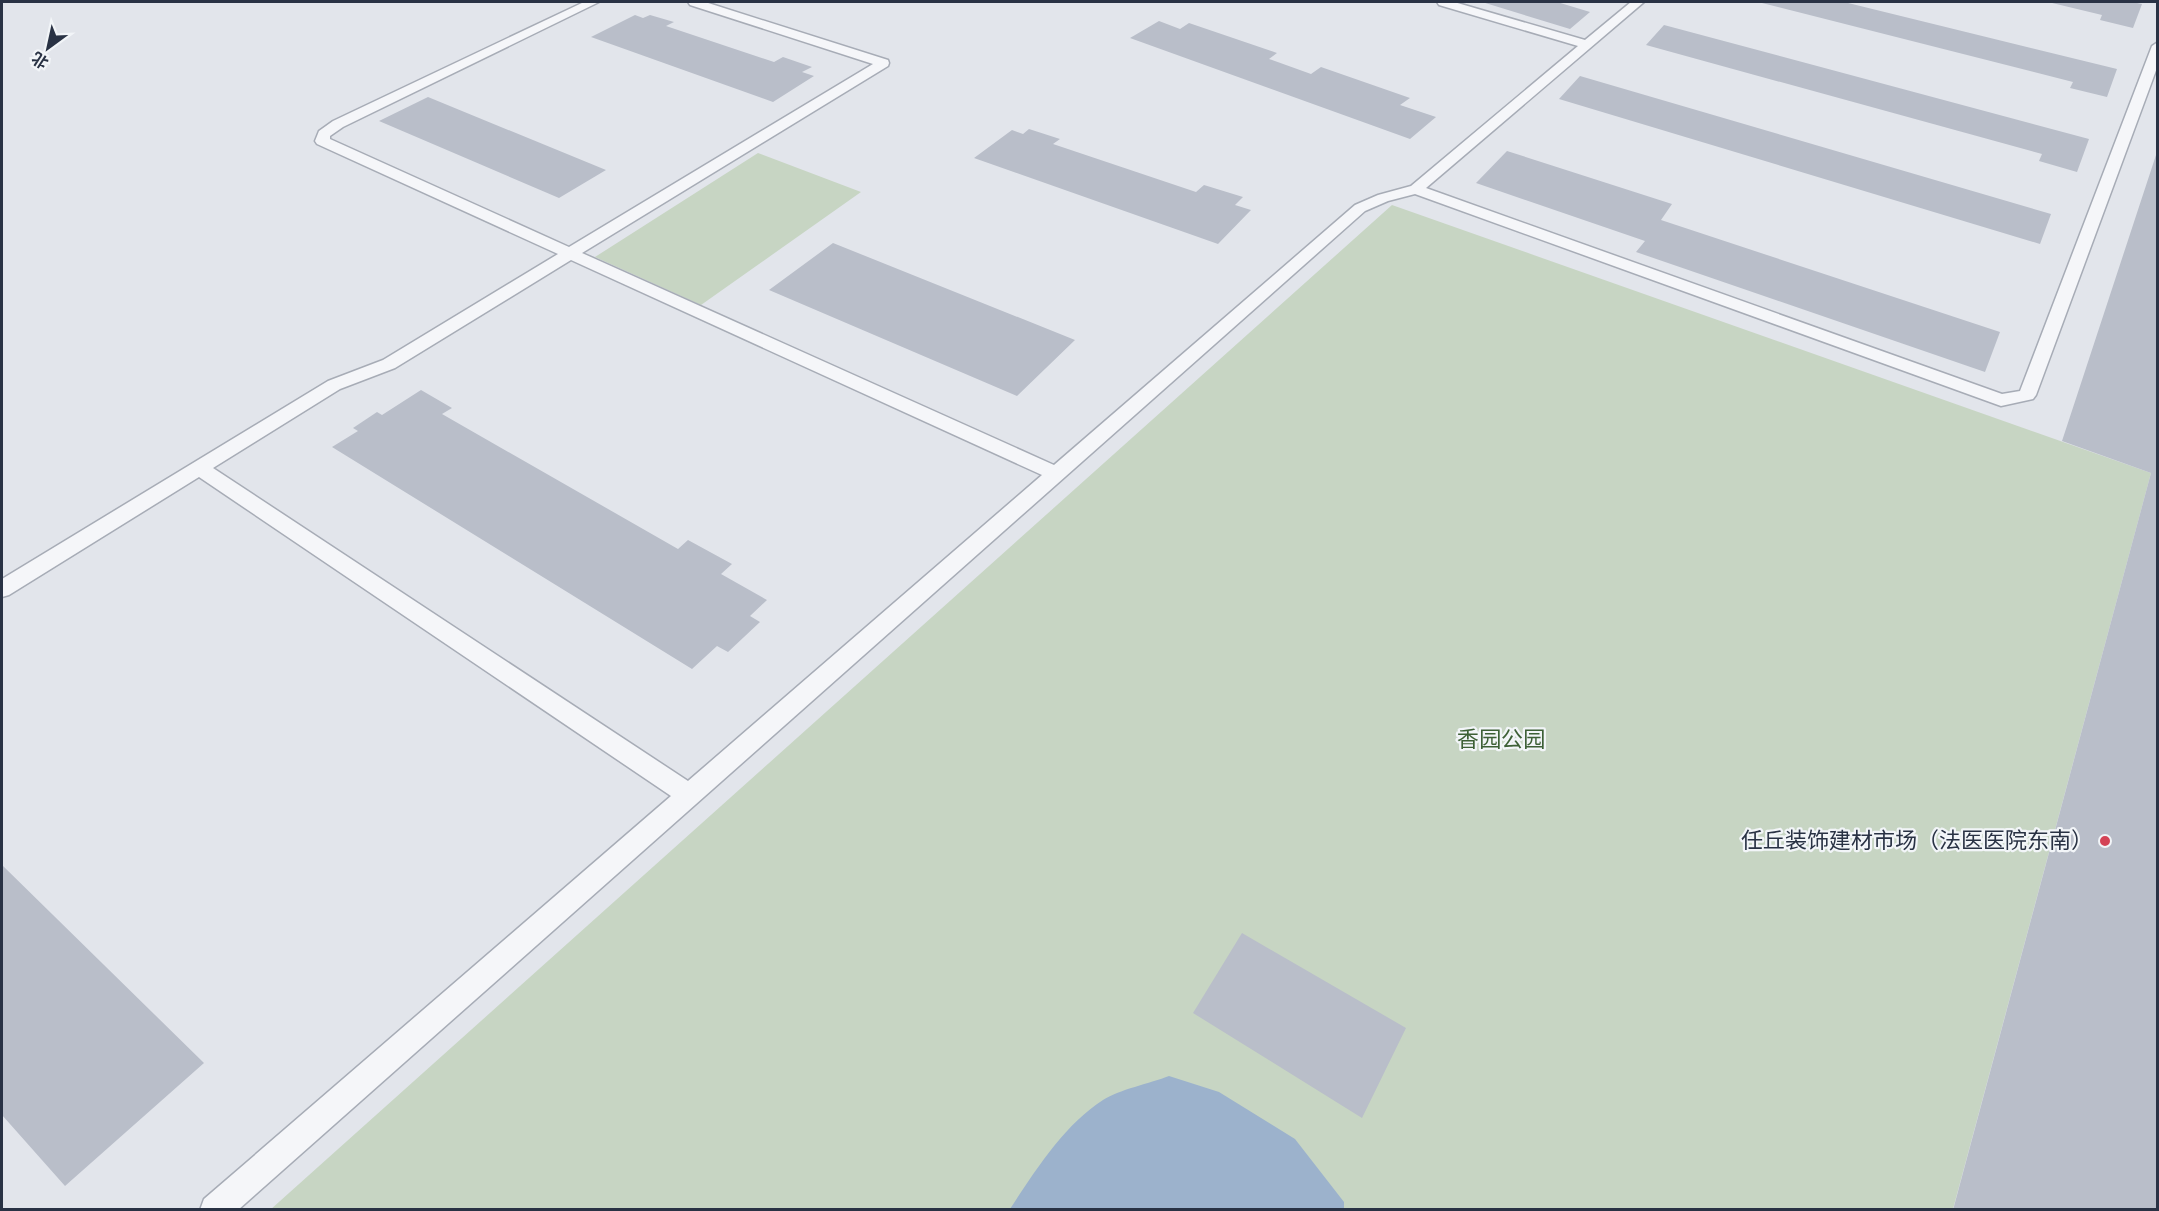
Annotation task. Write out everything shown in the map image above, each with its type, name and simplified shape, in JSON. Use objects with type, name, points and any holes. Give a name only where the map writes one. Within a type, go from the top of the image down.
[{"type":"lane","points":[[593,2],[338,124],[324,134],[322,141],[1056,474]]},
{"type":"lane","points":[[2,589],[334,385],[389,364],[883,63],[694,2]]},
{"type":"lane","points":[[1443,2],[1587,45]]},
{"type":"lane","points":[[215,1209],[1360,208],[1383,198],[1416,189],[1638,2]]},
{"type":"lane","points":[[1416,189],[2001,400],[2027,395],[2157,46]]},
{"type":"lane","points":[[200,468],[690,795]]},
{"type":"green space","points":[[758,153],[861,192],[701,305],[595,257]]},
{"type":"green space","name":"香园公园","points":[[1392,205],[2151,473],[1953,1209],[270,1210]]},
{"type":"water","points":[[1169,1076],[1219,1092],[1295,1139],[1344,1202],[1344,1209],[1010,1209],[1051,1150],[1089,1110],[1117,1093]]},
{"type":"building","points":[[1482,2],[1557,2],[1590,12],[1570,29]]},
{"type":"building","points":[[1758,2],[1844,2],[2117,69],[2107,97],[2070,88],[2073,82]]},
{"type":"building","points":[[2048,2],[2142,4],[2133,28],[2100,20],[2102,15]]},
{"type":"building","points":[[635,15],[643,18],[650,15],[674,22],[666,26],[774,62],[783,57],[812,67],[802,72],[814,76],[773,102],[591,37]]},
{"type":"building","points":[[1159,21],[1180,29],[1189,23],[1277,53],[1269,59],[1311,74],[1321,67],[1410,98],[1400,105],[1436,117],[1410,139],[1130,38]]},
{"type":"building","points":[[1664,25],[2089,139],[2077,172],[2039,161],[2042,154],[1646,45]]},
{"type":"building","points":[[1580,76],[2051,214],[2040,244],[1559,99]]},
{"type":"building","points":[[428,97],[606,170],[559,198],[379,121]]},
{"type":"building","points":[[1029,129],[1060,139],[1053,144],[1196,192],[1204,185],[1243,197],[1235,205],[1251,210],[1218,244],[974,158],[1012,130],[1023,134]]},
{"type":"building","points":[[1507,151],[1672,204],[1661,220],[2000,332],[1985,372],[1636,252],[1645,241],[1476,183]]},
{"type":"building","name":"任丘装饰建材市场（法医医院东南）","points":[[2157,152],[2158,1210],[1953,1210],[2151,473],[2062,441]]},
{"type":"building","points":[[833,243],[1075,340],[1017,396],[769,290]]},
{"type":"building","points":[[421,390],[452,408],[442,414],[678,549],[688,540],[732,564],[721,574],[767,600],[750,616],[760,622],[728,652],[717,646],[692,669],[332,447],[358,431],[353,428],[377,412],[382,415]]},
{"type":"building","points":[[2,865],[204,1063],[65,1186],[2,1115]]},
{"type":"building","points":[[1242,933],[1406,1028],[1362,1118],[1193,1013]]},
{"type":"place","name":"任丘装饰建材市场（法医医院东南）","points":[[2105,841]]}]
